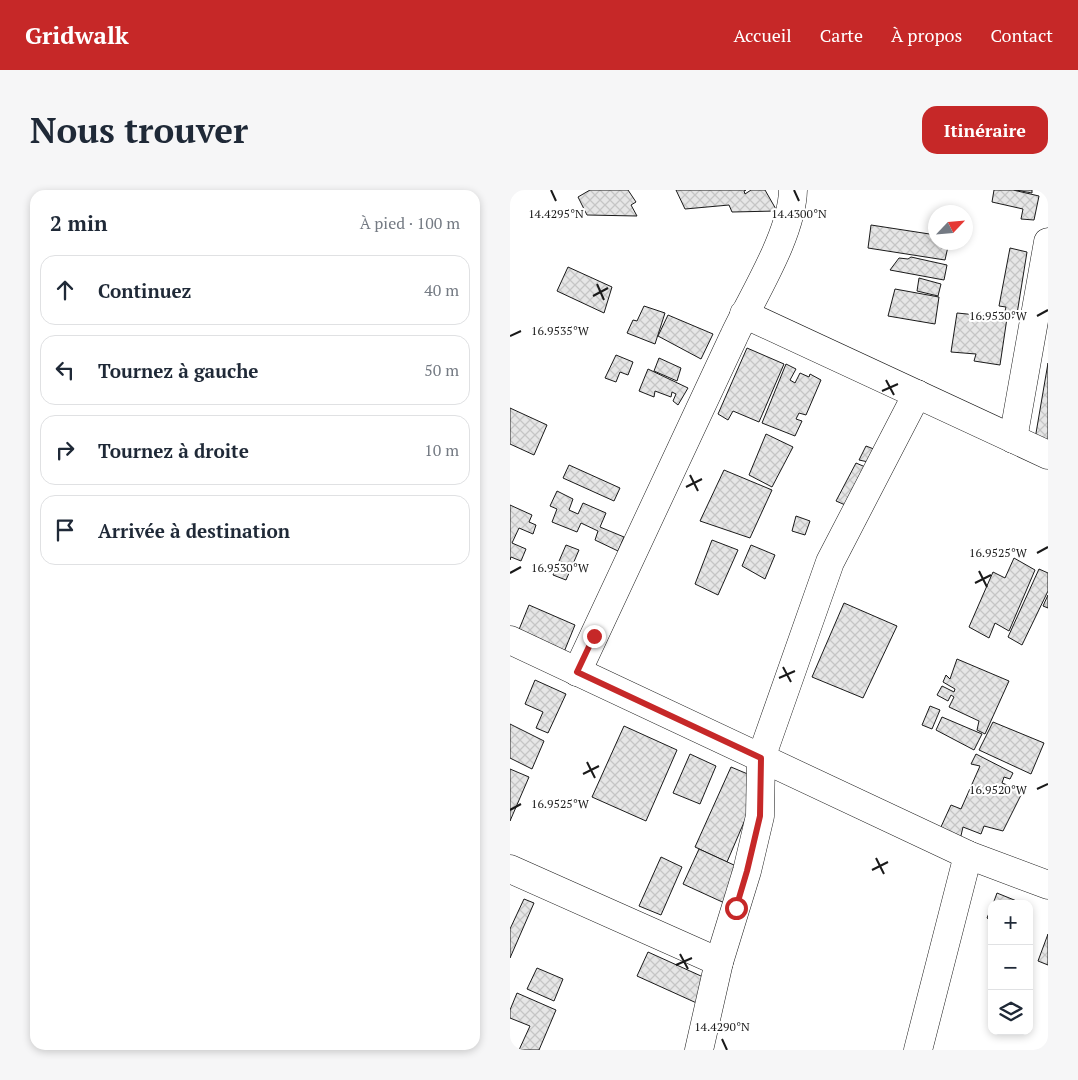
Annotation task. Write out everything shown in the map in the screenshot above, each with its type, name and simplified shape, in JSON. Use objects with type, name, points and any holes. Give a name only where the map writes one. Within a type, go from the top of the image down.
[{"type":"street","points":[[577,672],[744,314],[776,251],[793,202],[793,190]]},
{"type":"street","points":[[1013,439],[1048,242]]},
{"type":"street","points":[[744,314],[1048,455]]},
{"type":"street","points":[[699,1050],[719,962],[747,871],[760,816],[761,758],[830,562],[917,394]]},
{"type":"street","points":[[510,640],[968,855],[1048,885]]},
{"type":"street","points":[[918,1050],[968,855]]},
{"type":"street","points":[[510,869],[719,962]]},
{"type":"building","points":[[590,190],[628,190],[636,202],[631,205],[637,216],[587,215],[578,197]]},
{"type":"building","points":[[676,190],[746,190],[744,191],[745,194],[751,190],[765,190],[777,211],[732,212],[729,205],[685,209]]},
{"type":"building","points":[[994,190],[1013,190],[1039,196],[1034,220],[1021,219],[1023,209],[992,202]]},
{"type":"building","points":[[1016,190],[1032,190],[1032,193]]},
{"type":"building","points":[[871,225],[928,234],[928,250],[947,250],[945,260],[868,248]]},
{"type":"building","points":[[1010,248],[1027,252],[1017,314],[1014,313],[1013,318],[1004,315],[1006,307],[999,306]]},
{"type":"building","points":[[911,257],[947,265],[944,280],[890,270],[899,258],[908,259]]},
{"type":"building","points":[[568,267],[612,287],[604,313],[557,291]]},
{"type":"building","points":[[919,278],[941,284],[938,296],[917,291]]},
{"type":"building","points":[[895,289],[939,297],[935,324],[888,316]]},
{"type":"building","points":[[644,306],[665,313],[655,344],[627,333],[633,320],[637,321]]},
{"type":"building","points":[[957,313],[1007,318],[1000,365],[974,361],[976,354],[951,352]]},
{"type":"building","points":[[668,315],[713,334],[701,359],[658,336]]},
{"type":"building","points":[[747,348],[784,364],[759,422],[733,411],[728,420],[718,414]]},
{"type":"building","points":[[616,355],[633,362],[628,375],[620,372],[616,382],[605,378]]},
{"type":"building","points":[[659,358],[681,368],[677,381],[654,371]]},
{"type":"building","points":[[1048,363],[1048,442],[1035,439]]},
{"type":"building","points":[[786,364],[796,369],[790,380],[795,383],[800,373],[809,377],[810,374],[821,380],[806,415],[799,413],[796,419],[802,421],[795,436],[762,423]]},
{"type":"building","points":[[648,369],[688,388],[678,405],[673,401],[676,394],[672,392],[671,397],[655,391],[654,397],[639,391]]},
{"type":"building","points":[[510,408],[547,425],[534,455],[510,444]]},
{"type":"building","points":[[766,434],[793,447],[772,487],[749,475]]},
{"type":"building","points":[[866,446],[879,451],[873,463],[859,460]]},
{"type":"building","points":[[856,463],[870,469],[850,507],[836,501]]},
{"type":"building","points":[[569,465],[620,488],[614,501],[563,478]]},
{"type":"building","points":[[724,470],[772,490],[750,538],[700,521]]},
{"type":"building","points":[[557,491],[573,499],[569,510],[578,514],[583,503],[606,513],[600,527],[624,537],[618,551],[595,540],[598,531],[581,523],[577,532],[552,522],[557,509],[550,506]]},
{"type":"building","points":[[510,505],[532,515],[529,522],[536,525],[533,534],[519,528],[512,543],[526,549],[521,561],[511,557],[510,560]]},
{"type":"building","points":[[796,516],[810,521],[805,535],[792,531]]},
{"type":"building","points":[[712,540],[738,550],[718,595],[695,584]]},
{"type":"building","points":[[566,545],[579,550],[566,580],[553,575]]},
{"type":"building","points":[[751,545],[775,555],[765,579],[742,566]]},
{"type":"building","points":[[1014,558],[1035,570],[1009,631],[995,623],[989,638],[969,627],[993,572],[1005,578]]},
{"type":"building","points":[[1039,569],[1048,573],[1048,591],[1022,645],[1008,637]]},
{"type":"building","points":[[1048,595],[1048,608],[1043,606]]},
{"type":"building","points":[[844,603],[897,626],[863,698],[812,677]]},
{"type":"building","points":[[529,605],[575,625],[564,652],[518,632]]},
{"type":"building","points":[[957,659],[1009,681],[985,734],[977,730],[979,721],[949,707],[954,697],[951,695],[948,701],[937,695],[942,686],[954,692],[955,689],[943,682],[946,675],[950,679]]},
{"type":"building","points":[[535,680],[566,694],[548,733],[536,728],[543,712],[525,704]]},
{"type":"building","points":[[930,706],[940,710],[932,729],[922,725]]},
{"type":"building","points":[[942,717],[982,734],[974,750],[936,730]]},
{"type":"building","points":[[993,722],[1044,743],[1031,774],[979,750]]},
{"type":"building","points":[[510,724],[544,741],[532,769],[510,758]]},
{"type":"building","points":[[624,726],[677,750],[646,821],[592,797]]},
{"type":"building","points":[[690,754],[716,766],[700,804],[673,793]]},
{"type":"building","points":[[976,754],[1013,773],[1010,779],[1004,777],[1002,783],[1023,791],[1003,831],[984,826],[981,834],[963,827],[960,840],[940,829],[951,805],[961,809],[980,766],[971,764]]},
{"type":"building","points":[[731,767],[762,780],[727,862],[695,847]]},
{"type":"building","points":[[510,769],[529,777],[510,821]]},
{"type":"building","points":[[699,849],[747,871],[731,906],[683,884]]},
{"type":"building","points":[[661,857],[682,867],[661,915],[639,906]]},
{"type":"building","points":[[997,893],[1014,900],[994,900]]},
{"type":"building","points":[[524,899],[534,903],[510,958],[510,929]]},
{"type":"building","points":[[1048,934],[1048,965],[1038,961]]},
{"type":"building","points":[[648,952],[712,981],[701,1005],[637,976]]},
{"type":"building","points":[[537,968],[563,979],[554,1001],[527,989]]},
{"type":"building","points":[[517,993],[556,1010],[539,1050],[519,1050],[530,1026],[510,1018],[510,1010]]},
{"type":"route","points":[[594,636],[577,672],[761,758],[760,816],[736,908]]}]
